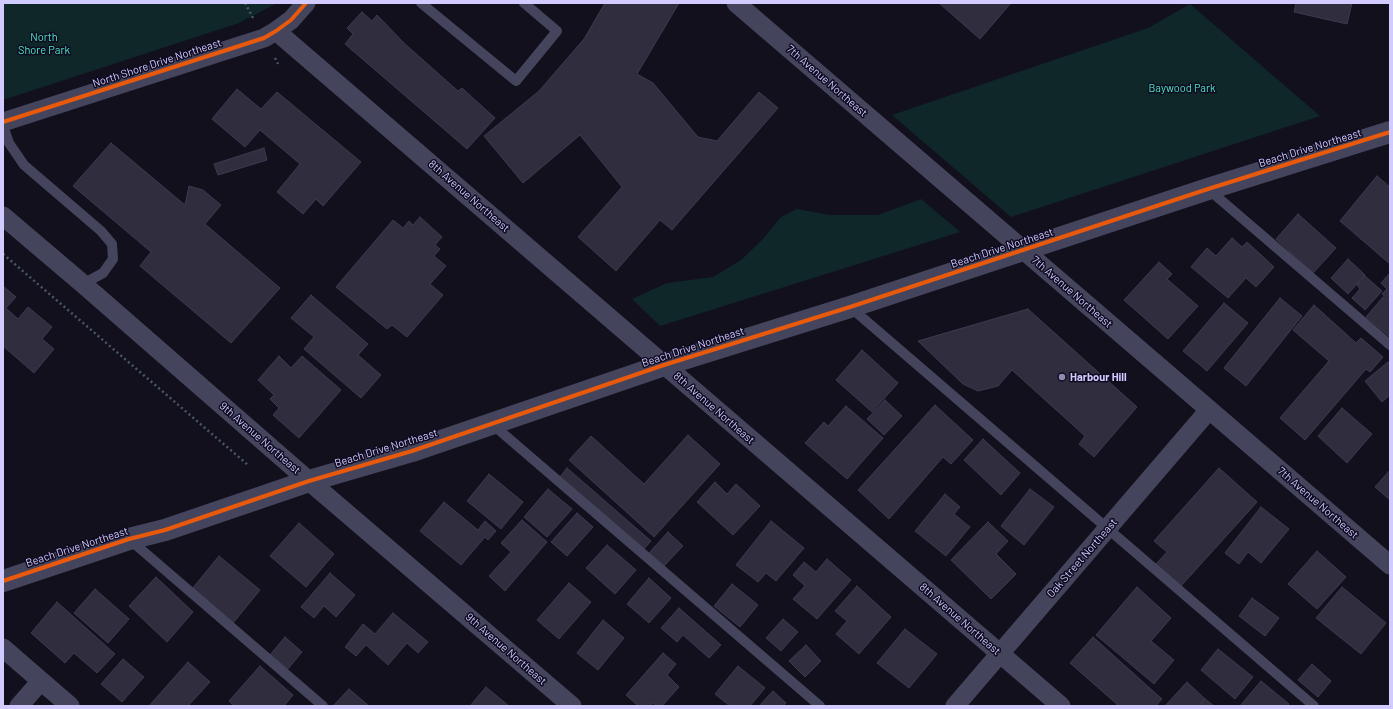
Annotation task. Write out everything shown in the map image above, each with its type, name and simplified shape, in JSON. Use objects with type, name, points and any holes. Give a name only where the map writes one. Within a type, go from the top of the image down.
[{"type":"street","name":"North Shore Drive Northeast","points":[[3,122],[264,38],[291,20],[306,3]]},
{"type":"street","name":"7th Avenue Northeast","points":[[736,3],[1390,565]]},
{"type":"street","name":"8th Avenue Northeast","points":[[276,31],[1061,706]]},
{"type":"street","name":"Beach Drive Northeast","points":[[3,581],[129,539],[165,530],[309,481],[412,451],[664,365],[850,307],[1208,189],[1389,133]]},
{"type":"street","name":"9th Avenue Northeast","points":[[3,216],[566,704]]},
{"type":"street","name":"Oak Street Northeast","points":[[955,706],[1209,410]]},
{"type":"street","points":[[3,648],[70,706]]},
{"type":"street","points":[[19,706],[41,681]]},
{"type":"lane","points":[[421,3],[516,80],[557,31],[524,3]]},
{"type":"lane","points":[[3,126],[9,143],[24,165],[101,231],[112,244],[113,259],[103,272],[83,284]]},
{"type":"lane","points":[[1208,189],[1390,346]]},
{"type":"lane","points":[[850,307],[1314,706]]},
{"type":"lane","points":[[492,424],[820,706]]},
{"type":"lane","points":[[129,539],[323,706]]},
{"type":"path","points":[[3,254],[248,465]]},
{"type":"green space","name":"North Shore Park","points":[[3,3],[277,3],[239,23],[3,100]]},
{"type":"green space","name":"Baywood Park","points":[[1190,4],[1320,116],[1011,217],[892,115],[1148,28]]},
{"type":"green space","points":[[921,199],[960,232],[660,326],[632,299],[667,283],[713,277],[741,260],[762,240],[781,217],[797,209],[830,215],[878,215]]},
{"type":"building","points":[[605,3],[679,3],[637,74],[653,83],[698,137],[717,141],[759,92],[778,108],[672,230],[660,220],[616,271],[578,237],[622,187],[580,135],[523,183],[484,136],[539,91],[584,39]]},
{"type":"building","points":[[939,3],[1011,3],[980,39]]},
{"type":"building","points":[[1296,3],[1352,3],[1347,24],[1294,12]]},
{"type":"building","points":[[362,12],[372,21],[377,15],[405,44],[458,91],[462,88],[495,118],[467,149],[345,44],[353,34],[347,28]]},
{"type":"building","points":[[237,89],[261,109],[277,92],[361,162],[323,206],[316,199],[303,214],[277,192],[300,164],[260,130],[245,147],[212,119]]},
{"type":"building","points":[[111,143],[185,205],[189,186],[203,190],[221,205],[205,224],[280,288],[231,343],[140,266],[151,252],[73,186]]},
{"type":"building","points":[[264,148],[267,160],[218,175],[214,164]]},
{"type":"building","points":[[1377,176],[1390,187],[1390,264],[1340,221]]},
{"type":"building","points":[[1298,214],[1336,248],[1313,273],[1276,239]]},
{"type":"building","points":[[420,217],[442,237],[435,245],[440,249],[434,256],[446,266],[430,284],[443,295],[407,337],[392,325],[387,329],[336,287],[393,220],[403,228],[409,221],[413,225]]},
{"type":"building","points":[[1232,238],[1242,247],[1247,242],[1274,267],[1256,287],[1246,278],[1228,298],[1191,267],[1207,248],[1216,256]]},
{"type":"building","points":[[1348,259],[1365,275],[1348,294],[1331,278]]},
{"type":"building","points":[[1159,262],[1172,274],[1167,279],[1198,306],[1168,339],[1124,300]]},
{"type":"building","points":[[1390,273],[1390,301],[1382,294],[1387,289],[1381,283]]},
{"type":"building","points":[[1365,276],[1382,291],[1365,310],[1352,298],[1360,289],[1357,285]]},
{"type":"building","points":[[3,286],[16,297],[6,308],[18,319],[28,307],[52,327],[42,339],[54,349],[34,373],[3,346]]},
{"type":"building","points":[[311,295],[368,344],[358,355],[381,375],[361,398],[304,349],[314,337],[291,318]]},
{"type":"building","points":[[1383,297],[1390,302],[1390,337],[1366,317]]},
{"type":"building","points":[[1280,298],[1302,316],[1246,386],[1224,368]]},
{"type":"building","points":[[1224,303],[1248,323],[1207,371],[1183,351]]},
{"type":"building","points":[[1314,305],[1356,343],[1361,338],[1383,357],[1370,372],[1366,369],[1305,440],[1280,418],[1329,361],[1293,330]]},
{"type":"building","name":"Harbour Hill","points":[[1028,309],[1137,407],[1094,457],[1079,444],[1085,436],[1012,370],[998,386],[978,391],[963,384],[918,341]]},
{"type":"building","points":[[862,350],[898,383],[872,412],[836,380]]},
{"type":"building","points":[[279,356],[291,368],[302,356],[341,390],[299,438],[273,415],[279,408],[270,399],[274,395],[258,380]]},
{"type":"building","points":[[1388,362],[1390,365],[1390,395],[1382,402],[1365,381]]},
{"type":"building","points":[[885,400],[902,416],[884,435],[867,419]]},
{"type":"building","points":[[935,405],[973,440],[951,464],[943,457],[889,519],[858,490]]},
{"type":"building","points":[[846,406],[883,438],[847,479],[805,443],[824,422],[828,426]]},
{"type":"building","points":[[1342,408],[1372,434],[1347,463],[1318,436]]},
{"type":"building","points":[[688,435],[720,464],[654,537],[569,460],[591,436],[644,484]]},
{"type":"building","points":[[983,439],[1020,473],[1001,495],[964,460]]},
{"type":"building","points":[[567,468],[651,541],[643,550],[560,477]]},
{"type":"building","points":[[1219,468],[1257,502],[1181,586],[1156,564],[1167,552],[1154,541]]},
{"type":"building","points":[[1390,470],[1390,500],[1375,487]]},
{"type":"building","points":[[489,474],[523,502],[501,529],[467,501]]},
{"type":"building","points":[[715,482],[727,494],[736,484],[760,506],[733,535],[697,502]]},
{"type":"building","points":[[548,489],[572,509],[547,537],[524,517]]},
{"type":"building","points":[[1030,489],[1054,507],[1024,545],[1001,526]]},
{"type":"building","points":[[945,494],[960,507],[954,514],[970,527],[946,556],[915,531]]},
{"type":"building","points":[[444,502],[478,530],[485,521],[496,531],[488,540],[485,537],[461,565],[420,531]]},
{"type":"building","points":[[1261,507],[1289,529],[1261,563],[1248,552],[1239,564],[1225,553]]},
{"type":"building","points":[[577,513],[593,527],[567,556],[551,542]]},
{"type":"building","points":[[522,520],[547,542],[505,591],[489,576],[511,552],[501,543]]},
{"type":"building","points":[[771,521],[804,548],[776,581],[766,573],[758,582],[736,565]]},
{"type":"building","points":[[988,522],[1008,541],[996,554],[1016,574],[991,599],[951,560]]},
{"type":"building","points":[[299,523],[334,554],[306,587],[270,556]]},
{"type":"building","points":[[668,532],[683,546],[664,566],[649,553]]},
{"type":"building","points":[[607,545],[636,570],[615,594],[586,568]]},
{"type":"building","points":[[1317,551],[1346,577],[1317,609],[1288,584]]},
{"type":"building","points":[[219,556],[260,590],[233,623],[192,589]]},
{"type":"building","points":[[827,559],[851,580],[817,619],[793,599],[805,586],[793,575],[804,562],[816,572]]},
{"type":"building","points":[[330,573],[355,595],[336,617],[324,606],[314,618],[301,607]]},
{"type":"building","points":[[156,577],[193,612],[167,642],[129,606]]},
{"type":"building","points":[[649,578],[671,598],[649,623],[627,604]]},
{"type":"building","points":[[569,583],[591,602],[559,639],[537,620]]},
{"type":"building","points":[[732,584],[758,605],[740,627],[714,606]]},
{"type":"building","points":[[857,586],[891,617],[859,654],[836,634],[847,621],[835,611]]},
{"type":"building","points":[[1137,587],[1171,618],[1151,641],[1174,660],[1154,684],[1096,635]]},
{"type":"building","points":[[1342,587],[1386,623],[1361,654],[1316,618]]},
{"type":"building","points":[[95,589],[129,619],[108,643],[74,613]]},
{"type":"building","points":[[1252,598],[1279,618],[1265,636],[1239,616]]},
{"type":"building","points":[[57,602],[115,654],[97,673],[74,653],[65,663],[31,633]]},
{"type":"building","points":[[679,608],[721,645],[709,658],[683,635],[677,642],[661,628]]},
{"type":"building","points":[[393,613],[428,642],[418,653],[407,643],[388,665],[366,645],[356,656],[345,647],[363,624],[375,634]]},
{"type":"building","points":[[783,619],[798,632],[781,651],[766,638]]},
{"type":"building","points":[[603,620],[624,638],[598,670],[577,653]]},
{"type":"building","points":[[905,629],[937,654],[909,688],[877,663]]},
{"type":"building","points":[[285,637],[302,652],[287,670],[270,655]]},
{"type":"building","points":[[1093,637],[1162,699],[1156,706],[1119,706],[1070,663]]},
{"type":"building","points":[[806,645],[821,661],[805,677],[789,661]]},
{"type":"building","points":[[1218,649],[1253,677],[1235,699],[1201,670]]},
{"type":"building","points":[[663,653],[676,664],[667,675],[679,687],[662,706],[657,706],[653,703],[651,706],[638,706],[626,695]]},
{"type":"building","points":[[123,659],[144,677],[122,702],[101,684]]},
{"type":"building","points":[[188,662],[210,682],[188,706],[149,706]]},
{"type":"building","points":[[1312,664],[1331,681],[1318,697],[1298,680]]},
{"type":"building","points":[[260,666],[293,695],[284,706],[234,706],[229,701]]},
{"type":"building","points":[[738,666],[765,688],[750,706],[730,706],[715,694]]},
{"type":"building","points":[[1261,681],[1289,704],[1287,706],[1240,706]]},
{"type":"building","points":[[1187,682],[1205,699],[1199,706],[1165,706]]},
{"type":"building","points":[[486,687],[509,706],[470,706]]},
{"type":"building","points":[[349,689],[369,706],[333,706]]},
{"type":"building","points":[[773,691],[786,703],[783,706],[759,706]]},
{"type":"building","points":[[1205,699],[1214,706],[1199,706]]},
{"type":"cycle path","points":[[3,122],[264,38],[291,20],[306,3]]},
{"type":"cycle path","points":[[3,581],[129,539],[165,530],[309,481],[412,451],[664,365],[850,307],[1208,189],[1390,132]]},
{"type":"place","name":"Harbour Hill","points":[[1062,377]]}]
